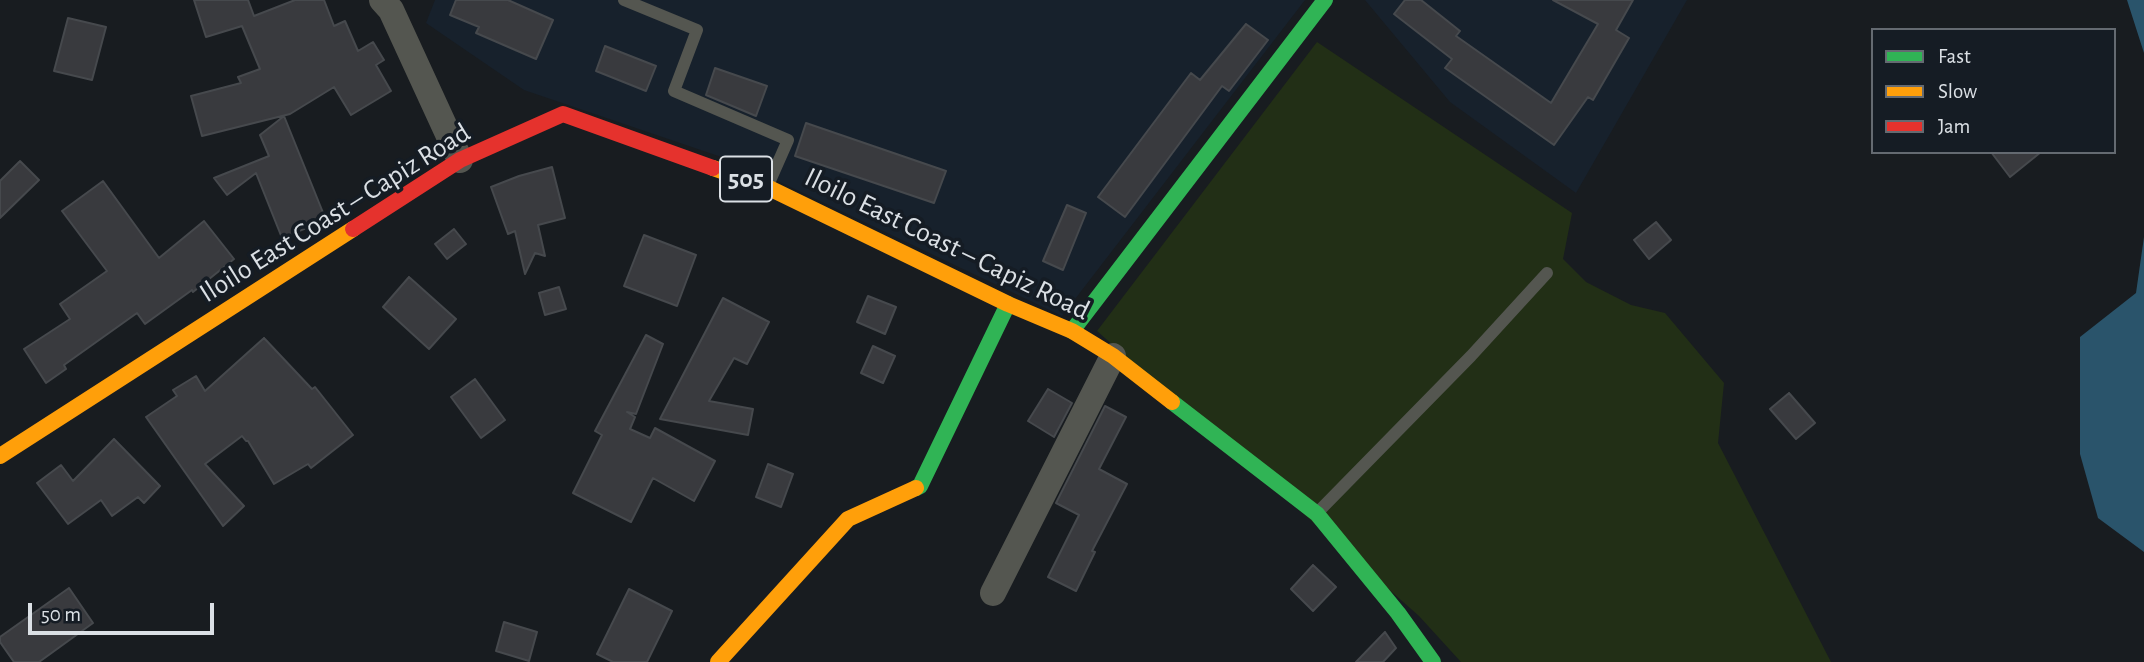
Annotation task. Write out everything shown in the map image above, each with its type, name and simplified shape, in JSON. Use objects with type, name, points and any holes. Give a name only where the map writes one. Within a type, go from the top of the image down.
[{"type":"main road","points":[[1072,331],[1325,0]]},
{"type":"main road","name":"Iloilo East Coast – Capiz Road","points":[[0,456],[460,160],[563,114],[767,187],[1008,304],[1072,331],[1113,356],[1317,514],[1398,613],[1433,662]]},
{"type":"main road","points":[[718,662],[848,519],[920,486],[1008,304]]},
{"type":"street","points":[[382,0],[391,10],[460,160]]},
{"type":"street","points":[[993,593],[1113,356]]},
{"type":"lane","points":[[624,0],[697,30],[674,90],[788,140],[767,187]]},
{"type":"lane","points":[[1317,514],[1471,356],[1547,273]]},
{"type":"shaded area","points":[[435,0],[1305,0],[1062,316],[742,164],[524,90],[426,23]]},
{"type":"shaded area","points":[[1365,0],[1687,0],[1576,193],[1450,102]]},
{"type":"green space","points":[[1317,42],[1572,213],[1563,259],[1586,282],[1631,305],[1665,313],[1724,383],[1718,443],[1831,662],[1461,662],[1419,616],[1097,331]]},
{"type":"water","points":[[2127,0],[2144,0],[2144,53]]},
{"type":"water","points":[[2144,237],[2144,552],[2098,518],[2080,454],[2080,337],[2136,293]]},
{"type":"building","points":[[194,0],[248,0],[254,16],[295,0],[324,0],[334,26],[345,21],[358,51],[373,42],[384,60],[376,65],[391,91],[351,115],[334,87],[290,114],[202,136],[191,96],[241,83],[238,77],[260,69],[242,26],[206,37]]},
{"type":"building","points":[[456,0],[508,0],[553,20],[536,59],[476,33],[479,27],[450,15]]},
{"type":"building","points":[[1405,0],[1421,0],[1460,31],[1456,36],[1551,103],[1598,24],[1553,0],[1633,0],[1616,30],[1629,38],[1593,100],[1588,97],[1554,145],[1445,68],[1452,59],[1394,14]]},
{"type":"building","points":[[68,18],[106,27],[92,80],[54,71]]},
{"type":"building","points":[[1246,24],[1268,40],[1229,91],[1222,86],[1125,217],[1098,197],[1191,73],[1200,80]]},
{"type":"building","points":[[605,46],[656,66],[646,91],[596,71]]},
{"type":"building","points":[[715,68],[767,86],[756,116],[706,95]]},
{"type":"building","points":[[284,116],[326,220],[282,238],[256,173],[227,195],[214,178],[269,156],[260,135]]},
{"type":"building","points":[[806,123],[946,171],[934,203],[795,156]]},
{"type":"building","points":[[1993,154],[2039,154],[2010,177]]},
{"type":"building","points":[[20,161],[39,180],[0,218],[0,181]]},
{"type":"building","points":[[552,167],[565,218],[538,225],[545,256],[535,253],[525,274],[515,231],[508,234],[491,187]]},
{"type":"building","points":[[103,181],[159,258],[204,221],[234,259],[193,292],[192,290],[145,324],[137,313],[64,365],[66,369],[46,383],[24,349],[70,319],[60,304],[107,271],[62,211]]},
{"type":"building","points":[[1067,205],[1086,213],[1063,270],[1043,261]]},
{"type":"building","points":[[1656,222],[1671,240],[1649,259],[1634,240]]},
{"type":"building","points":[[454,229],[466,244],[447,259],[435,244]]},
{"type":"building","points":[[644,235],[696,255],[677,306],[624,286]]},
{"type":"building","points":[[409,277],[456,319],[429,349],[383,307]]},
{"type":"building","points":[[559,287],[566,309],[545,315],[539,293]]},
{"type":"building","points":[[868,296],[896,307],[885,334],[857,322]]},
{"type":"building","points":[[723,298],[769,322],[747,364],[734,358],[709,401],[753,409],[748,435],[660,419]]},
{"type":"building","points":[[646,335],[663,344],[636,414],[627,412],[635,417],[630,429],[650,438],[655,428],[715,461],[694,501],[653,478],[631,522],[573,493],[602,435],[595,431]]},
{"type":"building","points":[[264,338],[312,389],[315,387],[353,435],[311,468],[308,464],[274,484],[248,441],[242,436],[205,464],[244,506],[223,526],[146,417],[177,396],[173,390],[196,376],[205,391]]},
{"type":"building","points":[[873,346],[895,356],[883,383],[861,373]]},
{"type":"building","points":[[475,379],[505,420],[481,438],[451,397]]},
{"type":"building","points":[[1048,389],[1072,403],[1054,437],[1028,421]]},
{"type":"building","points":[[1789,393],[1815,423],[1796,439],[1770,409]]},
{"type":"building","points":[[1105,406],[1126,417],[1099,469],[1127,484],[1092,551],[1095,552],[1076,591],[1048,577],[1079,515],[1056,503]]},
{"type":"building","points":[[114,439],[160,486],[144,503],[138,497],[112,516],[101,500],[68,524],[37,483],[61,465],[73,481]]},
{"type":"building","points":[[768,464],[793,474],[781,507],[756,497]]},
{"type":"building","points":[[1313,565],[1336,587],[1313,611],[1291,589]]},
{"type":"building","points":[[69,588],[93,623],[39,662],[14,662],[0,642],[0,637]]},
{"type":"building","points":[[629,589],[672,611],[647,662],[613,662],[597,654]]},
{"type":"building","points":[[504,622],[537,632],[529,661],[496,651]]},
{"type":"building","points":[[1385,632],[1396,648],[1383,662],[1356,662]]},
{"type":"traffic: fast","points":[[1072,331],[1325,0]]},
{"type":"traffic: fast","points":[[916,488],[920,486],[1008,304]]},
{"type":"traffic: fast","points":[[1172,402],[1317,514],[1398,613],[1433,662]]},
{"type":"traffic: slow","points":[[713,168],[767,187],[1008,304],[1072,331],[1113,356],[1172,402]]},
{"type":"traffic: slow","points":[[0,456],[353,229]]},
{"type":"traffic: slow","points":[[718,662],[848,519],[916,488]]},
{"type":"traffic: jam","points":[[353,229],[460,160],[563,114],[713,168]]}]
